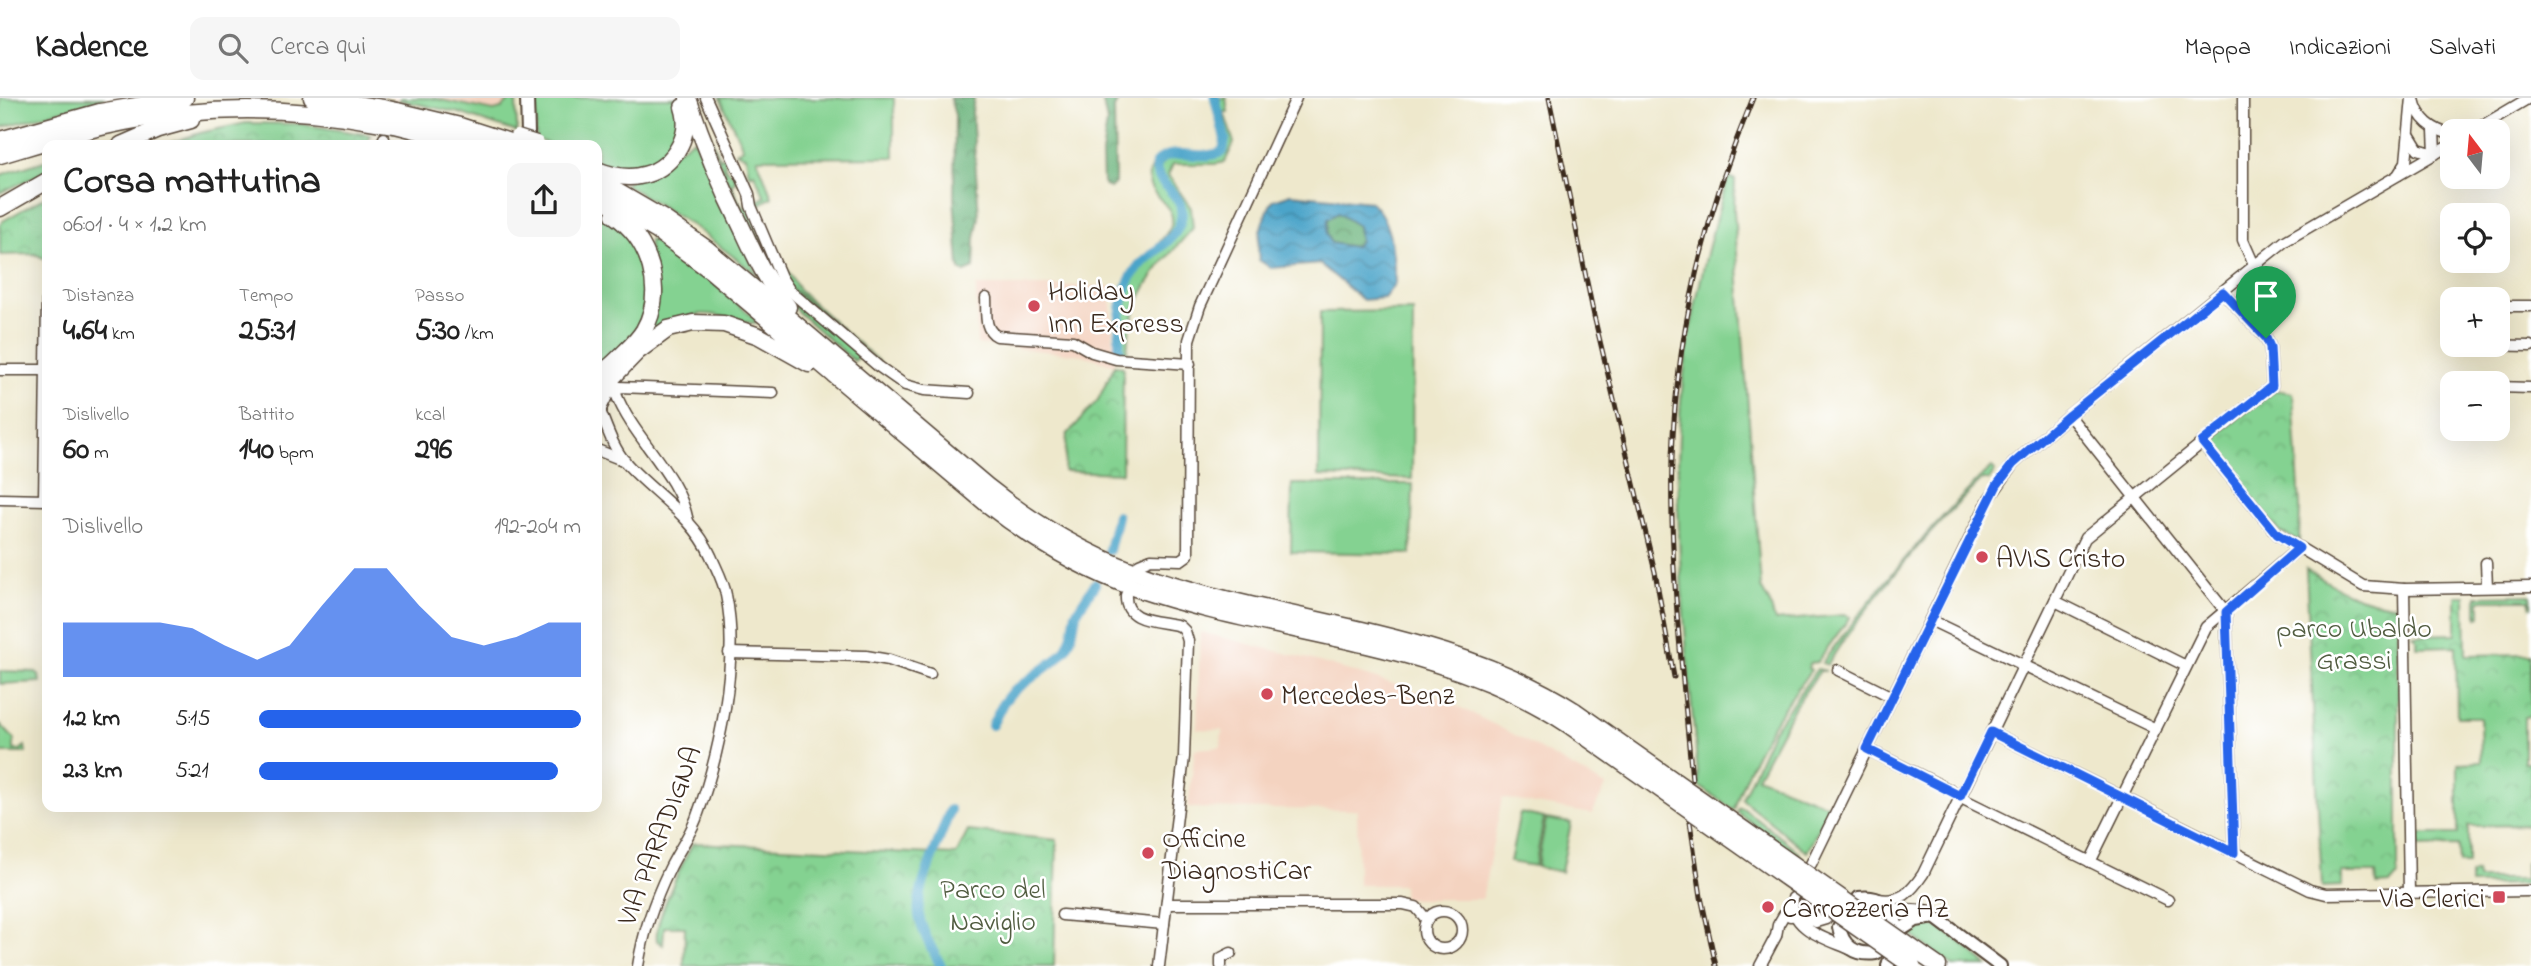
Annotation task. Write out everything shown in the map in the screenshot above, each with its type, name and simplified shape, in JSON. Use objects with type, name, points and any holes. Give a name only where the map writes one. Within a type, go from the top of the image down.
[{"type":"highway","points":[[5,145],[37,122],[119,98]]},
{"type":"highway","points":[[5,145],[100,112],[185,98]]},
{"type":"highway","points":[[312,98],[457,140]]},
{"type":"highway","points":[[356,98],[387,121]]},
{"type":"highway","points":[[602,171],[632,177],[650,173],[664,164],[678,148],[686,132],[686,117],[680,98]]},
{"type":"highway","points":[[688,98],[719,180],[770,284],[795,315],[837,352],[857,375]]},
{"type":"highway","points":[[5,145],[125,121],[188,112],[265,110],[387,121],[516,140]]},
{"type":"highway","points":[[133,140],[187,121],[265,110]]},
{"type":"highway","points":[[602,183],[655,213],[707,249],[1005,500],[1049,530],[1138,573],[1179,586],[1420,645],[1461,657],[1521,681],[1925,963]]},
{"type":"highway","points":[[0,208],[42,184]]},
{"type":"highway","points":[[602,199],[648,226],[710,270],[1013,523],[1058,552],[1106,576],[1177,601],[1446,667],[1571,717]]},
{"type":"highway","points":[[602,208],[624,223],[638,239],[650,265],[653,290],[650,313],[641,335],[602,372]]},
{"type":"highway","points":[[602,399],[612,377],[652,339],[668,329],[693,323],[724,324],[759,335],[803,359],[897,428]]},
{"type":"street","points":[[526,140],[527,98]]},
{"type":"street","points":[[706,98],[749,194],[751,206],[781,277],[790,291],[897,381],[917,389],[969,393]]},
{"type":"street","points":[[1139,564],[1154,558],[1181,560],[1189,552],[1189,340],[1200,306],[1296,98]]},
{"type":"street","points":[[2243,98],[2243,240],[2254,265]]},
{"type":"street","points":[[2397,177],[2406,162],[2413,98]]},
{"type":"street","points":[[2413,98],[2420,115],[2434,130],[2440,131]]},
{"type":"street","points":[[2493,119],[2529,98]]},
{"type":"street","points":[[2434,130],[2435,155]]},
{"type":"street","points":[[2410,136],[2418,149],[2435,155]]},
{"type":"street","points":[[1811,864],[1997,485],[2013,464],[2069,415],[2285,241],[2440,152]]},
{"type":"street","points":[[1881,902],[1909,894],[1918,882],[2085,538],[2272,386],[2270,347],[2266,338],[2223,292]]},
{"type":"street","points":[[986,298],[988,328],[997,335],[1073,341],[1092,352],[1116,359],[1190,364]]},
{"type":"street","points":[[2510,306],[2531,306]]},
{"type":"street","points":[[2510,346],[2531,346]]},
{"type":"street","points":[[0,370],[42,370]]},
{"type":"street","name":"VIA PARADIGNA","points":[[688,522],[686,509],[674,484],[623,414],[616,394],[619,387],[774,393]]},
{"type":"street","points":[[2510,387],[2531,387]]},
{"type":"street","name":"VIA PARADIGNA","points":[[602,414],[611,439],[625,461],[688,522],[709,553],[726,593],[730,624],[717,756],[695,821],[662,886],[638,966]]},
{"type":"street","points":[[2069,415],[2226,612],[2234,853]]},
{"type":"street","points":[[2202,442],[2277,534],[2363,586],[2404,589],[2531,587]]},
{"type":"street","name":"VIA PARADIGNA","points":[[602,452],[625,461]]},
{"type":"street","points":[[0,499],[42,499]]},
{"type":"street","points":[[2090,862],[2206,627],[2299,548]]},
{"type":"street","points":[[2486,563],[2487,587]]},
{"type":"street","points":[[2404,589],[2409,893]]},
{"type":"street","points":[[1126,595],[1127,608],[1133,615],[1180,626],[1188,638],[1184,757],[1159,966]]},
{"type":"street","points":[[2055,601],[2186,666]]},
{"type":"street","points":[[1930,620],[2156,729]]},
{"type":"street","points":[[729,653],[866,656],[889,660],[930,674]]},
{"type":"street","points":[[1838,670],[1892,697]]},
{"type":"street","points":[[1991,732],[2310,890],[2326,894],[2531,891]]},
{"type":"street","points":[[1867,749],[2168,900]]},
{"type":"street","points":[[1760,966],[1793,897],[1794,914],[1798,922],[1874,959]]},
{"type":"street","points":[[1859,898],[1881,902],[1898,910],[1926,911],[2000,966]]},
{"type":"street","points":[[1794,914],[1816,922],[1826,919],[1811,914],[1804,902]]},
{"type":"street","points":[[1881,902],[1894,914],[1899,927],[1916,920],[1936,917]]},
{"type":"street","points":[[1167,904],[1403,904],[1416,907],[1427,920]]},
{"type":"street","points":[[1779,923],[1794,914]]},
{"type":"street","points":[[1062,915],[1164,924]]},
{"type":"street","points":[[1776,936],[1791,926],[1808,928]]},
{"type":"street","points":[[1839,927],[1843,940],[1852,950]]},
{"type":"street","points":[[1221,966],[1221,958],[1231,953]]},
{"type":"shaded area","points":[[386,98],[516,98],[517,132],[444,109]]},
{"type":"shaded area","points":[[976,286],[1110,286],[1115,365],[1082,355],[977,344]]},
{"type":"shaded area","points":[[1200,632],[1309,659],[1441,698],[1513,734],[1606,786],[1592,814],[1502,798],[1482,899],[1403,899],[1403,885],[1358,885],[1357,810],[1188,808],[1195,749],[1221,747],[1222,730],[1197,729]]},
{"type":"green space","points":[[0,98],[105,98],[0,128]]},
{"type":"green space","points":[[432,98],[494,111],[516,98],[517,132],[459,113],[399,100]]},
{"type":"green space","points":[[536,98],[676,98],[682,115],[671,152],[642,172],[602,167],[602,140],[536,139]]},
{"type":"green space","points":[[692,98],[698,98],[701,105],[697,108],[720,158],[725,156],[725,168],[734,175],[736,181],[731,184],[742,208],[747,206],[778,276],[860,354],[854,361],[798,312],[784,296],[761,259]]},
{"type":"green space","points":[[720,98],[894,98],[894,157],[757,158],[772,197],[756,207],[780,259],[800,291],[880,363],[787,284],[753,203],[765,197],[754,173],[749,175],[746,157],[736,152],[743,148]]},
{"type":"green space","points":[[950,98],[974,98],[972,112],[979,217],[974,268],[965,272],[961,271],[959,266],[954,198],[955,115]]},
{"type":"green space","points":[[1102,98],[1119,98],[1114,108],[1115,183],[1110,188],[1103,182],[1102,154],[1107,122]]},
{"type":"green space","points":[[1219,98],[1226,98],[1228,112],[1224,112],[1234,143],[1225,162],[1173,164],[1168,175],[1191,208],[1193,228],[1157,270],[1140,298],[1129,332],[1127,352],[1123,351],[1124,307],[1128,289],[1138,272],[1172,240],[1184,223],[1182,200],[1159,167],[1172,158],[1208,158],[1224,154],[1229,142]]},
{"type":"green space","points":[[246,123],[300,124],[370,135],[368,140],[179,140]]},
{"type":"green space","points":[[694,139],[757,275],[696,228],[625,184]]},
{"type":"green space","points":[[42,162],[42,173],[0,193],[0,175]]},
{"type":"green space","points":[[1151,168],[1155,177],[1174,197],[1179,213],[1173,228],[1155,248],[1168,232],[1172,220],[1168,208],[1150,184]]},
{"type":"green space","points":[[1728,177],[1735,180],[1734,211],[1761,588],[1775,621],[1844,615],[1850,617],[1817,662],[1810,663],[1808,668],[1811,670],[1777,719],[1757,754],[1734,810],[1699,786],[1682,593],[1678,496],[1681,400],[1688,343],[1705,260]]},
{"type":"green space","points":[[42,199],[42,258],[35,254],[0,255],[0,225]]},
{"type":"green space","points":[[602,213],[610,218],[641,252],[649,291],[639,329],[602,364]]},
{"type":"green space","points":[[1338,213],[1358,226],[1360,241],[1354,247],[1331,243],[1327,233],[1328,219]]},
{"type":"green space","points":[[649,240],[671,250],[686,261],[754,318],[756,323],[702,314],[650,331]]},
{"type":"green space","points":[[1413,311],[1412,479],[1319,476],[1320,312]]},
{"type":"green space","points":[[1115,365],[1123,367],[1122,473],[1064,471],[1067,435],[1098,400]]},
{"type":"green space","points":[[2275,390],[2293,393],[2300,506],[2299,541],[2280,532],[2207,443]]},
{"type":"green space","points":[[1992,467],[1995,471],[1989,480],[1982,480],[1937,526],[1881,592],[1828,665],[1822,663],[1902,561]]},
{"type":"green space","points":[[1292,484],[1413,484],[1411,554],[1291,552]]},
{"type":"green space","name":"parco Ubaldo Grassi","points":[[2306,569],[2350,593],[2371,601],[2398,606],[2398,876],[2390,884],[2377,885],[2376,873],[2342,873],[2342,886],[2322,887]]},
{"type":"green space","points":[[2531,595],[2531,608],[2529,600],[2480,600],[2480,616],[2477,617],[2477,596]]},
{"type":"green space","points":[[2456,596],[2465,596],[2466,655],[2531,654],[2531,716],[2524,717],[2524,762],[2531,762],[2531,825],[2468,826],[2468,864],[2459,864],[2458,846],[2416,847],[2419,844],[2419,834],[2458,834],[2458,763],[2481,762],[2480,717],[2457,717],[2456,646],[2417,647],[2417,638],[2413,635],[2456,634]]},
{"type":"green space","points":[[1817,669],[1826,671],[1820,671],[1795,706],[1757,777],[1830,806],[1807,852],[1742,799],[1772,732]]},
{"type":"green space","points":[[0,671],[36,672],[40,682],[0,684]]},
{"type":"green space","points":[[0,724],[14,739],[14,750],[25,746],[26,753],[0,753]]},
{"type":"green space","points":[[1740,808],[1793,847],[1805,861],[1737,812]]},
{"type":"green space","points":[[1520,813],[1544,818],[1535,866],[1510,862]]},
{"type":"green space","points":[[1546,819],[1571,823],[1561,872],[1537,867]]},
{"type":"green space","name":"Parco del Naviglio","points":[[968,831],[1057,840],[1054,966],[684,966],[685,927],[664,927],[663,945],[657,941],[664,906],[693,843],[956,855]]},
{"type":"green space","points":[[2525,863],[2528,884],[2470,885],[2470,875],[2476,872],[2477,879],[2525,879]]},
{"type":"green space","points":[[1928,925],[1951,935],[1988,966],[1953,966],[1910,934]]},
{"type":"water","points":[[1291,194],[1371,202],[1388,229],[1393,251],[1395,284],[1384,298],[1363,300],[1320,264],[1271,268],[1259,260],[1261,229],[1273,200]],"holes":[[[1338,213],[1358,226],[1360,241],[1354,247],[1331,243],[1327,233],[1328,219]]]},
{"type":"waterway","points":[[1119,351],[1120,318],[1127,286],[1138,267],[1174,233],[1181,219],[1182,210],[1179,203],[1159,178],[1156,163],[1171,155],[1207,155],[1223,151],[1225,139],[1215,98]]},
{"type":"waterway","points":[[1109,550],[1117,516]]},
{"type":"waterway","points":[[992,725],[1011,693],[1056,660],[1066,649],[1076,613],[1095,584]]},
{"type":"waterway","points":[[941,966],[923,928],[919,905],[925,878],[950,810]]},
{"type":"tunnel","points":[[384,138],[391,98]]},
{"type":"railway","points":[[1549,98],[1594,316],[1655,572],[1674,677]]},
{"type":"railway","points":[[1692,780],[1673,539],[1672,458],[1675,411],[1687,319],[1707,229],[1753,98]]},
{"type":"railway","points":[[1690,822],[1701,897],[1716,966]]},
{"type":"place","name":"Holiday Inn Express","points":[[1034,306]]},
{"type":"place","name":"AVIS Cristo","points":[[1982,557]]},
{"type":"place","name":"Mercedes-Benz","points":[[1267,694]]},
{"type":"place","name":"Officine DiagnostiCar","points":[[1148,853]]},
{"type":"place","name":"Via Clerici","points":[[2499,897]]},
{"type":"place","name":"Carrozzeria AZ","points":[[1768,907]]},
{"type":"route","points":[[2223,292],[2266,338],[2270,347],[2272,386],[2202,442],[2277,534],[2299,548],[2226,612],[2234,853],[1991,732],[1960,796],[1867,749],[1997,485],[2013,464],[2069,415],[2223,292]]}]
